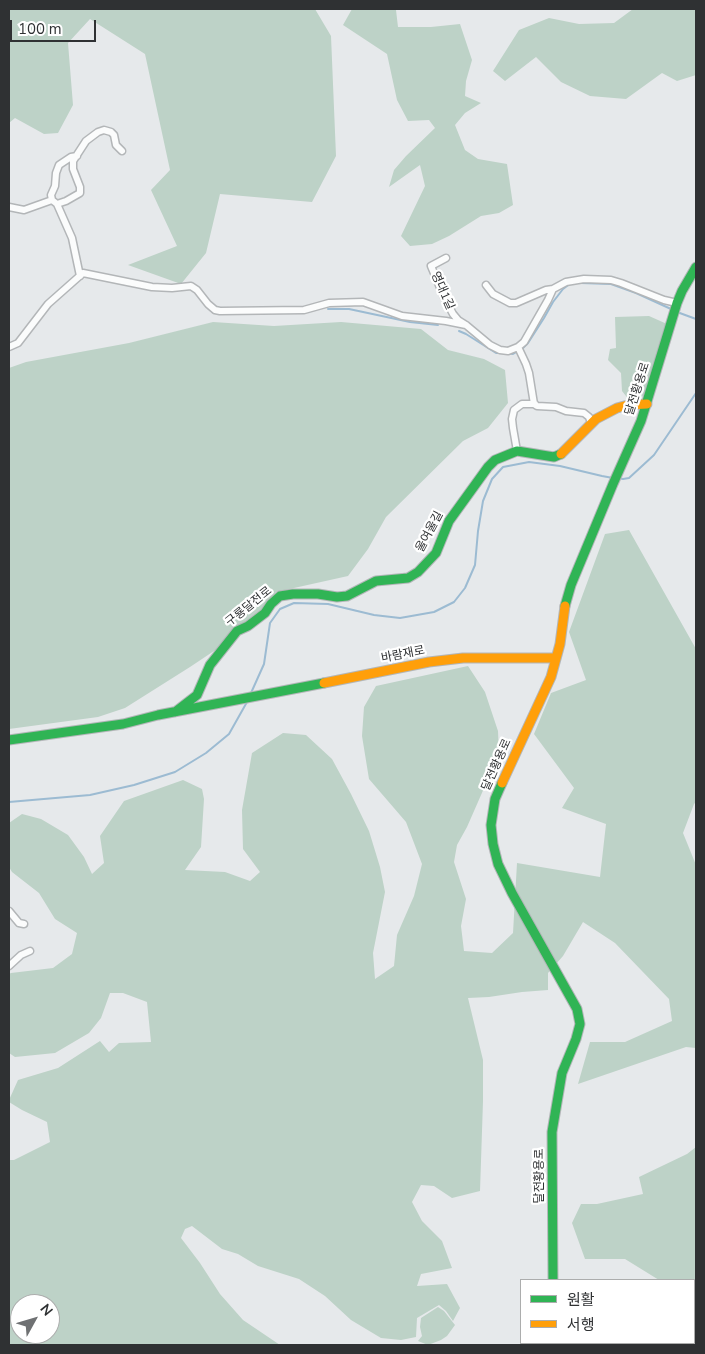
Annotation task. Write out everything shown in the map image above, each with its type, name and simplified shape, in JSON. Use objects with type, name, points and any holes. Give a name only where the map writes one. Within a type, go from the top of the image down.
[{"type":"street","points":[[9,207],[24,210],[66,200],[80,193],[80,187],[73,169],[73,161],[86,141],[98,132],[104,130],[111,132],[114,135],[116,145],[122,151]]},
{"type":"street","points":[[77,156],[70,157],[59,165],[52,195],[72,238],[80,276]]},
{"type":"street","name":"영대1길","points":[[446,258],[431,266],[453,314],[490,345],[500,350],[519,350]]},
{"type":"street","name":"달전황용로","points":[[553,1279],[552,1132],[562,1073],[580,1024],[577,1009],[512,893],[498,864],[491,825],[495,799],[551,677],[560,644],[565,606],[571,585],[641,421],[675,309],[682,291],[696,267]]},
{"type":"street","points":[[9,347],[18,344],[48,304],[82,273],[152,287],[172,288],[191,286],[197,290],[208,304],[220,312],[304,310],[329,303],[363,302],[402,316],[466,324]]},
{"type":"street","points":[[486,286],[493,294],[510,303],[516,303],[574,280],[611,280],[664,300],[675,309]]},
{"type":"street","points":[[535,404],[529,373],[519,350],[553,289]]},
{"type":"street","points":[[591,423],[589,417],[584,413],[566,411],[556,407],[522,404],[514,410],[512,419],[517,451],[554,456],[562,454],[596,419],[617,408],[628,405],[647,404]]},
{"type":"street","name":"울여울길","points":[[347,596],[376,582],[408,578],[418,572],[436,553],[449,521],[488,467],[501,456],[517,451]]},
{"type":"street","name":"구룡달전로","points":[[175,712],[197,694],[210,666],[237,631],[248,626],[280,596],[318,594],[337,597],[347,596]]},
{"type":"street","name":"바람재로","points":[[175,712],[429,662],[463,658],[556,658]]},
{"type":"street","points":[[9,740],[122,724],[175,712]]},
{"type":"street","points":[[9,911],[19,923],[24,924]]},
{"type":"street","points":[[9,966],[21,955],[30,951]]},
{"type":"green space","points":[[9,9],[315,9],[331,36],[336,156],[312,202],[220,194],[206,253],[181,284],[128,265],[177,246],[151,190],[170,170],[145,54],[90,19],[68,43],[73,105],[58,133],[44,134],[15,118],[9,123]]},
{"type":"green space","points":[[352,9],[401,9],[396,10],[398,27],[431,27],[460,24],[472,60],[466,81],[465,96],[481,103],[465,113],[455,125],[465,150],[478,159],[507,164],[513,205],[499,213],[481,216],[432,244],[410,246],[401,236],[425,186],[420,165],[389,187],[394,170],[435,128],[429,120],[408,121],[397,100],[387,54],[343,25]]},
{"type":"green space","points":[[633,9],[696,9],[696,75],[677,81],[662,73],[626,99],[590,96],[561,82],[536,57],[505,81],[493,71],[519,30],[549,18],[579,24],[614,23]]},
{"type":"green space","points":[[649,316],[667,324],[646,392],[642,397],[630,401],[622,391],[621,373],[608,360],[610,349],[616,348],[615,317]]},
{"type":"green space","points":[[213,322],[274,326],[341,322],[421,329],[448,350],[484,359],[505,370],[508,403],[488,428],[463,441],[386,517],[368,549],[348,576],[276,592],[250,627],[125,708],[98,717],[9,729],[9,368],[26,362],[129,343]]},
{"type":"green space","points":[[629,530],[696,649],[696,802],[683,833],[696,865],[696,1048],[686,1047],[578,1084],[590,1042],[625,1042],[672,1021],[669,999],[615,943],[583,922],[563,956],[548,973],[548,990],[468,998],[483,1060],[480,1191],[452,1198],[434,1186],[421,1185],[412,1202],[422,1221],[442,1241],[452,1268],[421,1274],[417,1286],[447,1284],[460,1308],[453,1321],[439,1305],[417,1318],[416,1337],[401,1340],[381,1338],[351,1320],[325,1296],[299,1279],[258,1266],[238,1254],[222,1249],[192,1226],[185,1229],[181,1238],[220,1294],[243,1320],[280,1345],[9,1345],[9,1160],[14,1160],[50,1142],[47,1122],[9,1102],[18,1080],[58,1068],[100,1041],[109,1052],[119,1043],[151,1042],[147,1002],[123,993],[110,993],[101,1018],[89,1033],[55,1053],[15,1057],[9,1053],[9,974],[53,968],[72,954],[77,933],[55,919],[39,893],[12,872],[9,867],[9,823],[22,814],[41,819],[68,835],[84,857],[92,874],[104,863],[100,836],[124,801],[183,780],[202,789],[204,799],[201,847],[185,870],[225,872],[250,881],[260,872],[243,849],[242,810],[252,753],[283,733],[306,735],[332,759],[369,831],[380,867],[385,892],[373,953],[375,979],[394,966],[397,935],[414,896],[422,864],[406,822],[369,779],[362,736],[364,707],[376,686],[468,666],[485,692],[498,731],[499,754],[467,827],[457,845],[454,862],[466,899],[461,926],[464,951],[492,953],[513,933],[517,863],[600,877],[606,824],[562,808],[574,788],[534,734],[551,693],[586,680],[569,632],[605,534]]},
{"type":"green space","points":[[696,1147],[696,1308],[695,1279],[657,1279],[625,1259],[585,1259],[572,1223],[581,1204],[597,1204],[643,1194],[639,1177],[687,1154]]},
{"type":"green space","points":[[438,1307],[444,1311],[455,1325],[447,1336],[441,1340],[428,1345],[418,1341],[422,1336],[421,1318]]},
{"type":"waterway","points":[[522,349],[528,343],[553,302],[563,289],[571,283]]},
{"type":"waterway","points":[[581,283],[611,284],[671,309]]},
{"type":"waterway","points":[[328,309],[349,309],[410,322],[438,325]]},
{"type":"waterway","points":[[677,312],[696,319]]},
{"type":"waterway","points":[[459,331],[496,353],[501,353]]},
{"type":"waterway","points":[[508,353],[513,354],[518,351]]},
{"type":"waterway","points":[[618,478],[629,478],[654,455],[696,393]]},
{"type":"waterway","points":[[251,693],[264,664],[270,623],[280,609],[294,603],[328,604],[374,615],[400,618],[434,612],[454,602],[465,588],[475,565],[483,501],[492,479],[503,467],[529,462],[560,466],[613,478]]},
{"type":"waterway","points":[[9,802],[90,795],[134,785],[175,772],[206,753],[229,734],[247,702]]},
{"type":"traffic: fast","points":[[565,606],[571,585],[641,421],[677,303],[696,267]]},
{"type":"traffic: fast","points":[[175,712],[197,695],[210,665],[237,631],[248,626],[265,613],[280,596],[293,594],[347,596],[376,581],[408,578],[418,572],[436,553],[449,521],[495,460],[517,451],[554,457],[561,454]]},
{"type":"traffic: fast","points":[[9,740],[123,724],[158,715],[324,683]]},
{"type":"traffic: fast","points":[[502,783],[495,799],[491,825],[498,864],[512,893],[577,1009],[580,1024],[562,1073],[552,1132],[553,1279]]},
{"type":"traffic: slow","points":[[561,454],[596,419],[617,408],[628,405],[647,404]]},
{"type":"traffic: slow","points":[[502,783],[551,677],[560,644],[565,606]]},
{"type":"traffic: slow","points":[[324,683],[429,662],[463,658],[556,658]]}]
